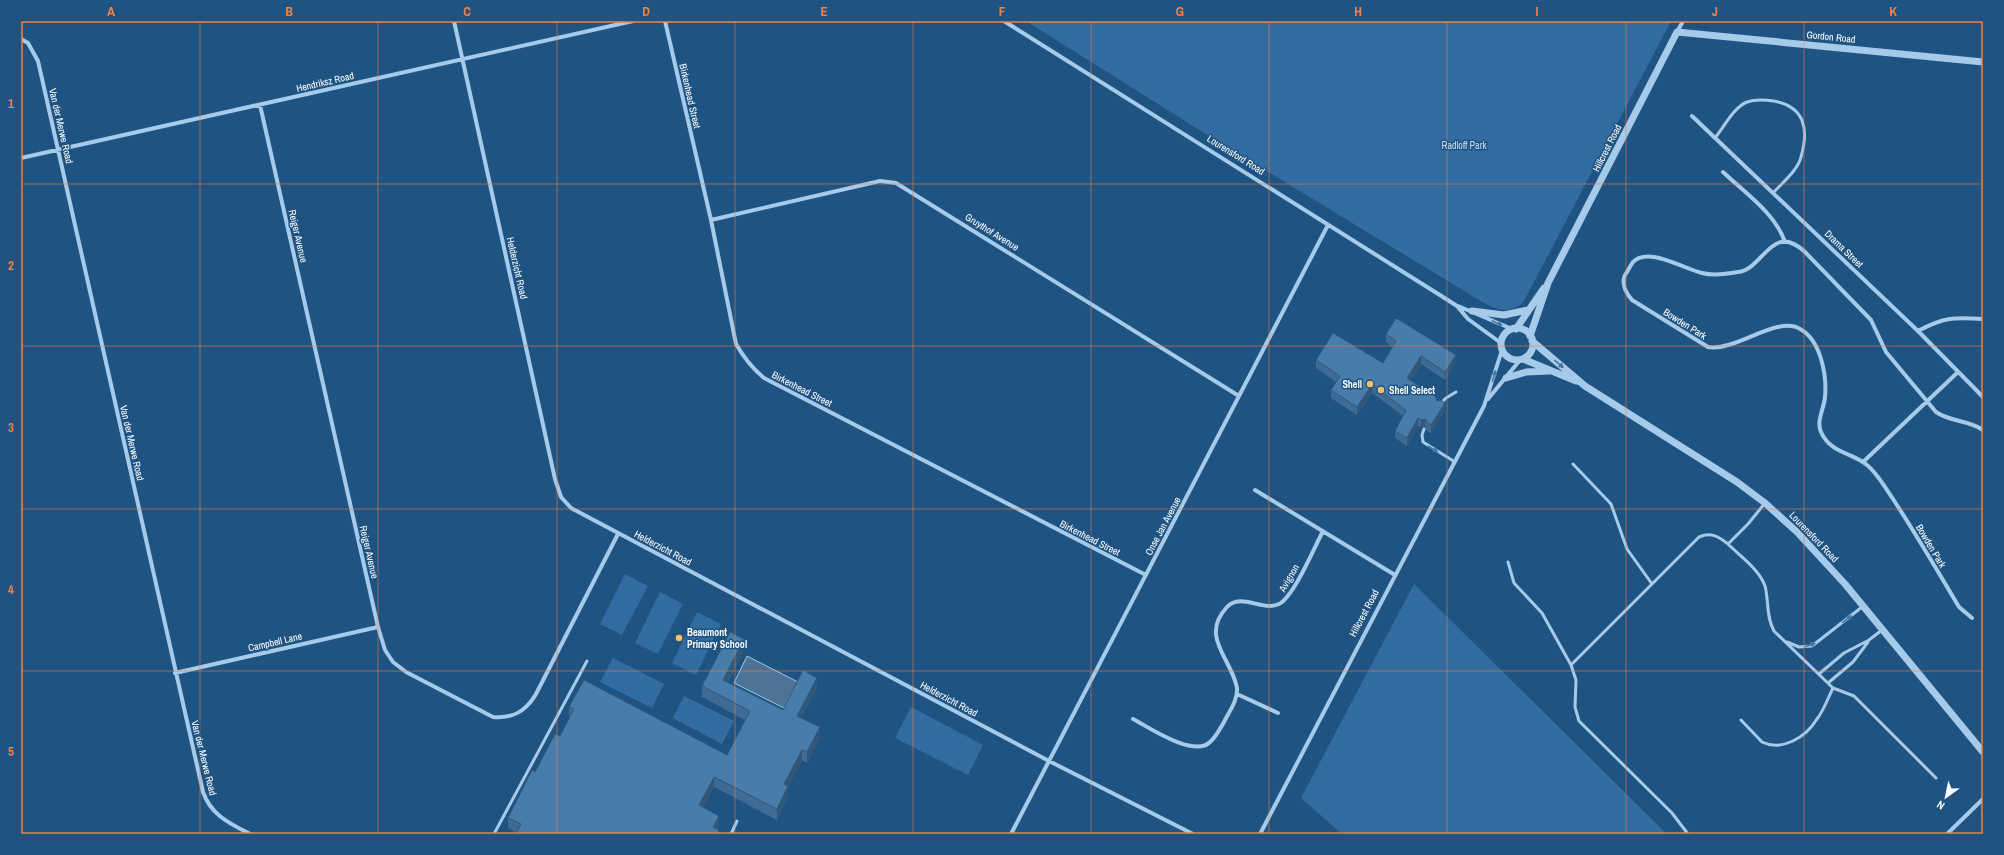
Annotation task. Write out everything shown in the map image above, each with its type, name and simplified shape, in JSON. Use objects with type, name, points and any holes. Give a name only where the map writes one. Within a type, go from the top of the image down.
[{"type":"street","name":"Helderzicht Road","points":[[454,21],[555,479],[561,497],[575,511],[618,534],[1049,761],[1193,834]]},
{"type":"street","name":"Hendriksz Road","points":[[21,158],[633,21]]},
{"type":"street","name":"Birkenhead Street","points":[[665,21],[711,220],[736,344],[743,356],[764,378],[1146,575]]},
{"type":"street","name":"Lourensford Road","points":[[1004,21],[1457,306],[1514,329]]},
{"type":"street","name":"Hillcrest Road","points":[[1514,329],[1548,283],[1684,21]]},
{"type":"street","name":"Gordon Road","points":[[1678,32],[1983,62]]},
{"type":"street","name":"Van der Merwe Road","points":[[21,39],[28,43],[38,61],[175,673],[206,801],[218,816],[250,834]]},
{"type":"street","name":"Reiger Avenue","points":[[260,105],[378,627],[385,650],[392,662],[406,672],[493,717],[503,718],[522,711],[536,694],[618,534]]},
{"type":"street","name":"Drama Street","points":[[1692,116],[1918,331],[1983,397]]},
{"type":"street","points":[[1723,172],[1771,217],[1781,230],[1785,242],[1792,243],[1804,251],[1871,320],[1886,352],[1928,400],[1936,412],[1943,417],[1975,425],[1983,430]]},
{"type":"street","name":"Gruythof Avenue","points":[[711,220],[880,181],[896,183],[1239,396]]},
{"type":"street","name":"Onse Jan Avenue","points":[[1011,834],[1328,225]]},
{"type":"street","name":"Bowden Park","points":[[1785,242],[1771,246],[1752,266],[1738,272],[1703,274],[1652,256],[1641,257],[1633,263],[1624,278],[1625,290],[1632,300],[1708,347],[1722,347],[1782,326],[1795,326],[1800,329],[1811,340],[1821,359],[1825,397],[1819,420],[1820,432],[1838,451],[1863,462],[1876,475],[1900,510],[1959,607],[1972,618]]},
{"type":"street","name":"Hillcrest Road","points":[[1531,339],[1548,283]]},
{"type":"street","name":"Lourensford Road","points":[[1457,306],[1468,319],[1501,346]]},
{"type":"street","points":[[1472,311],[1504,315],[1528,310]]},
{"type":"street","points":[[1918,331],[1937,321],[1950,318],[1983,319]]},
{"type":"street","points":[[1514,329],[1524,330],[1531,339],[1531,351],[1522,359],[1511,359],[1501,346],[1504,334],[1514,329]]},
{"type":"street","name":"Lourensford Road","points":[[1531,339],[1585,386]]},
{"type":"street","name":"Hillcrest Road","points":[[1260,834],[1486,401],[1501,346]]},
{"type":"street","name":"Lourensford Road","points":[[1522,359],[1585,386],[1737,482],[1765,503],[1802,538],[1863,606],[1983,752]]},
{"type":"street","name":"Hillcrest Road","points":[[1486,401],[1522,359]]},
{"type":"street","points":[[1506,378],[1526,372],[1553,371]]},
{"type":"street","points":[[1863,462],[1958,372]]},
{"type":"street","points":[[1255,490],[1396,575]]},
{"type":"street","name":"Avignon","points":[[1237,694],[1236,684],[1216,637],[1219,620],[1227,607],[1240,601],[1265,606],[1274,606],[1281,603],[1293,590],[1323,531]]},
{"type":"street","name":"Campbell Lane","points":[[175,673],[378,627]]},
{"type":"street","points":[[1133,719],[1181,743],[1195,748],[1202,747],[1210,743],[1217,734],[1232,707],[1237,694],[1278,713]]},
{"type":"street","points":[[1948,834],[1983,798]]},
{"type":"lane","points":[[1715,138],[1738,108],[1747,101],[1767,100],[1785,103],[1796,110],[1803,121],[1804,137],[1801,159],[1792,172],[1773,193]]},
{"type":"lane","points":[[1439,406],[1446,398],[1456,392]]},
{"type":"lane","points":[[1424,429],[1422,435],[1423,442],[1454,462]]},
{"type":"lane","points":[[1573,464],[1611,504],[1628,549],[1652,584]]},
{"type":"lane","points":[[1728,544],[1748,524],[1765,503]]},
{"type":"lane","points":[[1571,665],[1699,537],[1704,534],[1715,535],[1728,544],[1762,580],[1766,590],[1769,619],[1774,631],[1833,688],[1854,696],[1936,778]]},
{"type":"lane","points":[[1508,562],[1514,583],[1542,613],[1571,665],[1576,680],[1575,707],[1579,721],[1672,813],[1688,834]]},
{"type":"lane","points":[[1785,641],[1799,647],[1812,646],[1863,606]]},
{"type":"lane","points":[[1819,674],[1844,653],[1869,640],[1882,630]]},
{"type":"lane","points":[[1828,683],[1853,662],[1869,640]]},
{"type":"lane","points":[[494,834],[587,661]]},
{"type":"lane","points":[[1741,720],[1762,742],[1766,744],[1780,745],[1792,742],[1817,720],[1833,688]]},
{"type":"lane","points":[[731,834],[737,822]]},
{"type":"green space","name":"Radloff Park","points":[[1026,21],[1671,21],[1523,303],[1508,310],[1504,310],[1494,308],[1484,303],[1204,133]]},
{"type":"green space","points":[[625,574],[648,586],[622,635],[600,624]]},
{"type":"green space","points":[[1414,584],[1667,834],[1342,834],[1301,798]]},
{"type":"green space","points":[[660,592],[683,604],[658,654],[635,643]]},
{"type":"green space","points":[[697,612],[721,624],[696,675],[672,663]]},
{"type":"green space","points":[[613,658],[664,684],[652,708],[600,682]]},
{"type":"green space","points":[[684,696],[734,721],[722,744],[673,718]]},
{"type":"green space","points":[[911,707],[983,745],[968,775],[895,738]]},
{"type":"shaded area","points":[[747,656],[798,682],[784,708],[734,683]]},
{"type":"building","points":[[1396,318],[1456,355],[1445,372],[1421,356],[1407,378],[1436,397],[1437,401],[1441,400],[1445,403],[1431,425],[1427,423],[1425,419],[1421,420],[1418,418],[1407,438],[1395,431],[1406,410],[1372,385],[1357,407],[1331,390],[1340,376],[1316,360],[1333,333],[1383,363],[1396,341],[1386,334]]},
{"type":"building","points":[[730,632],[744,639],[723,680],[783,710],[803,670],[817,678],[797,716],[820,727],[807,752],[802,750],[784,784],[788,786],[777,809],[714,777],[699,805],[719,816],[713,827],[719,830],[717,834],[516,834],[521,824],[508,818],[532,770],[535,772],[555,734],[560,736],[574,709],[569,707],[584,680],[727,755],[750,711],[702,686]]},
{"type":"place","name":"Shell","points":[[1370,384]]},
{"type":"place","name":"Shell Select","points":[[1381,390]]},
{"type":"place","name":"Beaumont Primary School","points":[[679,638]]}]
